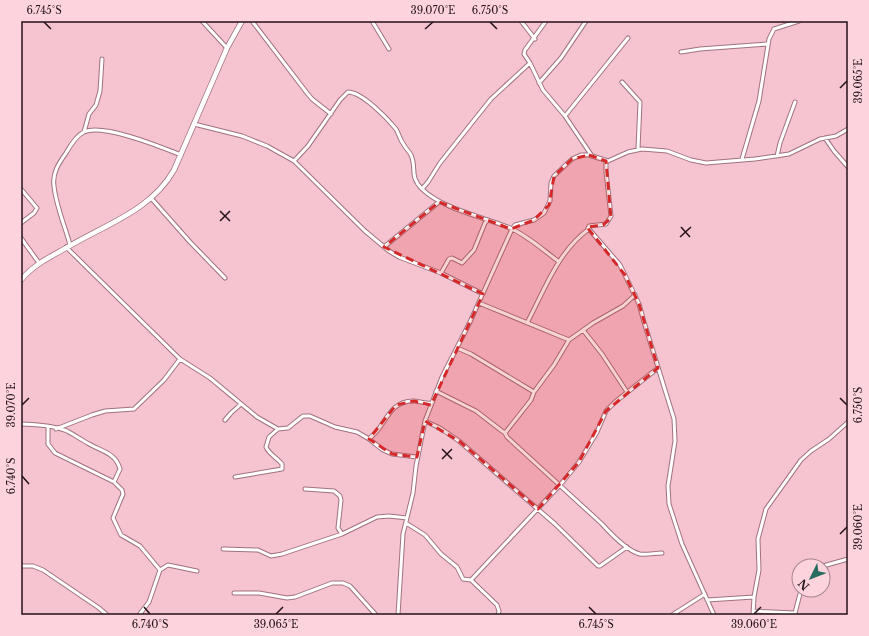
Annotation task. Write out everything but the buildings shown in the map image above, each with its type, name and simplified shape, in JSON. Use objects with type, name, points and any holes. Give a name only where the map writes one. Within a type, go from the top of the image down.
[{"type":"street","points":[[202,21],[227,48]]},
{"type":"street","points":[[21,280],[30,270],[68,246],[124,218],[162,188],[168,180],[181,155],[227,48],[242,21]]},
{"type":"street","points":[[252,21],[307,94],[331,114]]},
{"type":"street","points":[[372,21],[389,49]]},
{"type":"street","points":[[521,21],[535,39]]},
{"type":"street","points":[[546,21],[524,53],[543,90],[565,116],[592,156]]},
{"type":"street","points":[[539,83],[561,58],[586,21]]},
{"type":"street","points":[[742,159],[759,101],[769,38],[774,29],[799,21]]},
{"type":"street","points":[[565,116],[628,38]]},
{"type":"street","points":[[681,52],[768,44]]},
{"type":"street","points":[[102,59],[100,91],[96,105],[89,114],[84,132],[58,164],[54,175],[54,186],[68,246],[180,359],[210,378],[240,405],[257,417],[278,429],[288,428],[299,418],[307,416],[335,427],[357,432],[388,452],[417,457]]},
{"type":"street","points":[[422,189],[474,119],[491,100],[530,63]]},
{"type":"street","points":[[622,82],[640,102],[638,148]]},
{"type":"street","points":[[294,161],[318,133],[340,100],[348,92],[357,95],[371,105],[391,124],[400,136],[403,145],[410,154],[414,178],[422,189],[439,202],[512,229],[533,242],[558,261]]},
{"type":"street","points":[[777,156],[780,143],[795,102]]},
{"type":"street","points":[[194,124],[242,136],[267,146],[294,161],[365,232],[384,247],[399,257],[441,273],[483,294]]},
{"type":"street","points":[[398,615],[402,544],[413,493],[417,457],[425,421],[442,377],[479,303],[512,229],[515,225],[534,220],[544,213],[550,201],[553,179],[556,174],[572,159],[581,155],[592,156],[606,161],[638,148],[668,151],[691,160],[706,163],[729,162],[742,159],[777,156],[795,152],[825,138],[836,136],[848,129]]},
{"type":"street","points":[[84,132],[94,130],[121,134],[145,141],[181,155]]},
{"type":"street","points":[[825,138],[848,167]]},
{"type":"street","points":[[527,323],[558,261],[582,234],[589,229],[589,226],[606,224],[612,216],[606,161]]},
{"type":"street","points":[[21,189],[37,208],[34,213],[21,222]]},
{"type":"street","points":[[151,198],[190,242],[225,278]]},
{"type":"street","points":[[384,247],[439,202]]},
{"type":"street","points":[[441,273],[449,259],[452,258],[462,263],[471,255],[485,223],[488,220]]},
{"type":"street","points":[[589,229],[617,260],[635,295],[673,414],[675,441],[668,486],[669,504],[682,544],[714,615]]},
{"type":"street","points":[[21,238],[39,264]]},
{"type":"street","points":[[506,433],[531,400],[534,392],[554,365],[569,340],[623,306],[635,295]]},
{"type":"street","points":[[479,303],[569,340]]},
{"type":"street","points":[[583,330],[602,354],[628,392]]},
{"type":"street","points":[[457,348],[471,354],[534,392]]},
{"type":"street","points":[[56,429],[106,411],[134,409],[164,380],[180,359]]},
{"type":"street","points":[[471,580],[560,485],[579,462],[597,432],[606,411],[658,368]]},
{"type":"street","points":[[436,391],[476,411],[506,433],[507,437],[626,547],[639,554],[662,553]]},
{"type":"street","points":[[369,439],[379,429],[396,405],[411,401],[426,404],[432,403]]},
{"type":"street","points":[[225,420],[240,405]]},
{"type":"street","points":[[425,421],[440,428],[459,441],[538,509],[598,566],[626,547]]},
{"type":"street","points":[[799,598],[795,613],[753,613],[754,597],[760,570],[757,543],[758,534],[766,509],[801,460],[829,439],[848,422]]},
{"type":"street","points":[[21,424],[48,426],[66,431],[113,456],[119,464],[120,470],[114,482]]},
{"type":"street","points":[[48,426],[48,444],[55,453],[114,482],[120,487],[123,492],[122,498],[113,516],[119,532],[121,535],[140,546],[160,570]]},
{"type":"street","points":[[235,477],[283,467],[266,447],[269,437],[278,429]]},
{"type":"street","points":[[305,489],[334,491],[340,496],[341,500],[338,528],[342,534]]},
{"type":"street","points":[[223,549],[258,550],[271,556],[282,554],[342,534],[377,517],[389,516],[407,518]]},
{"type":"street","points":[[406,523],[425,535],[441,554],[457,567],[463,579],[471,580],[497,606],[503,615]]},
{"type":"street","points":[[831,564],[848,559]]},
{"type":"street","points":[[139,615],[149,602],[160,570],[168,565],[197,571]]},
{"type":"street","points":[[21,566],[33,566],[43,570],[107,615]]},
{"type":"street","points":[[234,593],[259,593],[287,598],[295,597],[332,583],[343,583],[350,586],[376,615]]},
{"type":"street","points":[[672,615],[705,594]]},
{"type":"street","points":[[707,600],[754,597]]},
{"type":"street","points":[[498,615],[499,611]]},
{"type":"highlighted area","points":[[589,155],[606,161],[611,218],[603,225],[587,227],[625,275],[639,304],[658,368],[606,411],[579,462],[538,509],[459,441],[425,421],[417,457],[392,454],[369,439],[396,405],[414,401],[431,405],[483,294],[384,247],[439,202],[511,229],[534,220],[549,205],[554,176],[572,159]]}]
